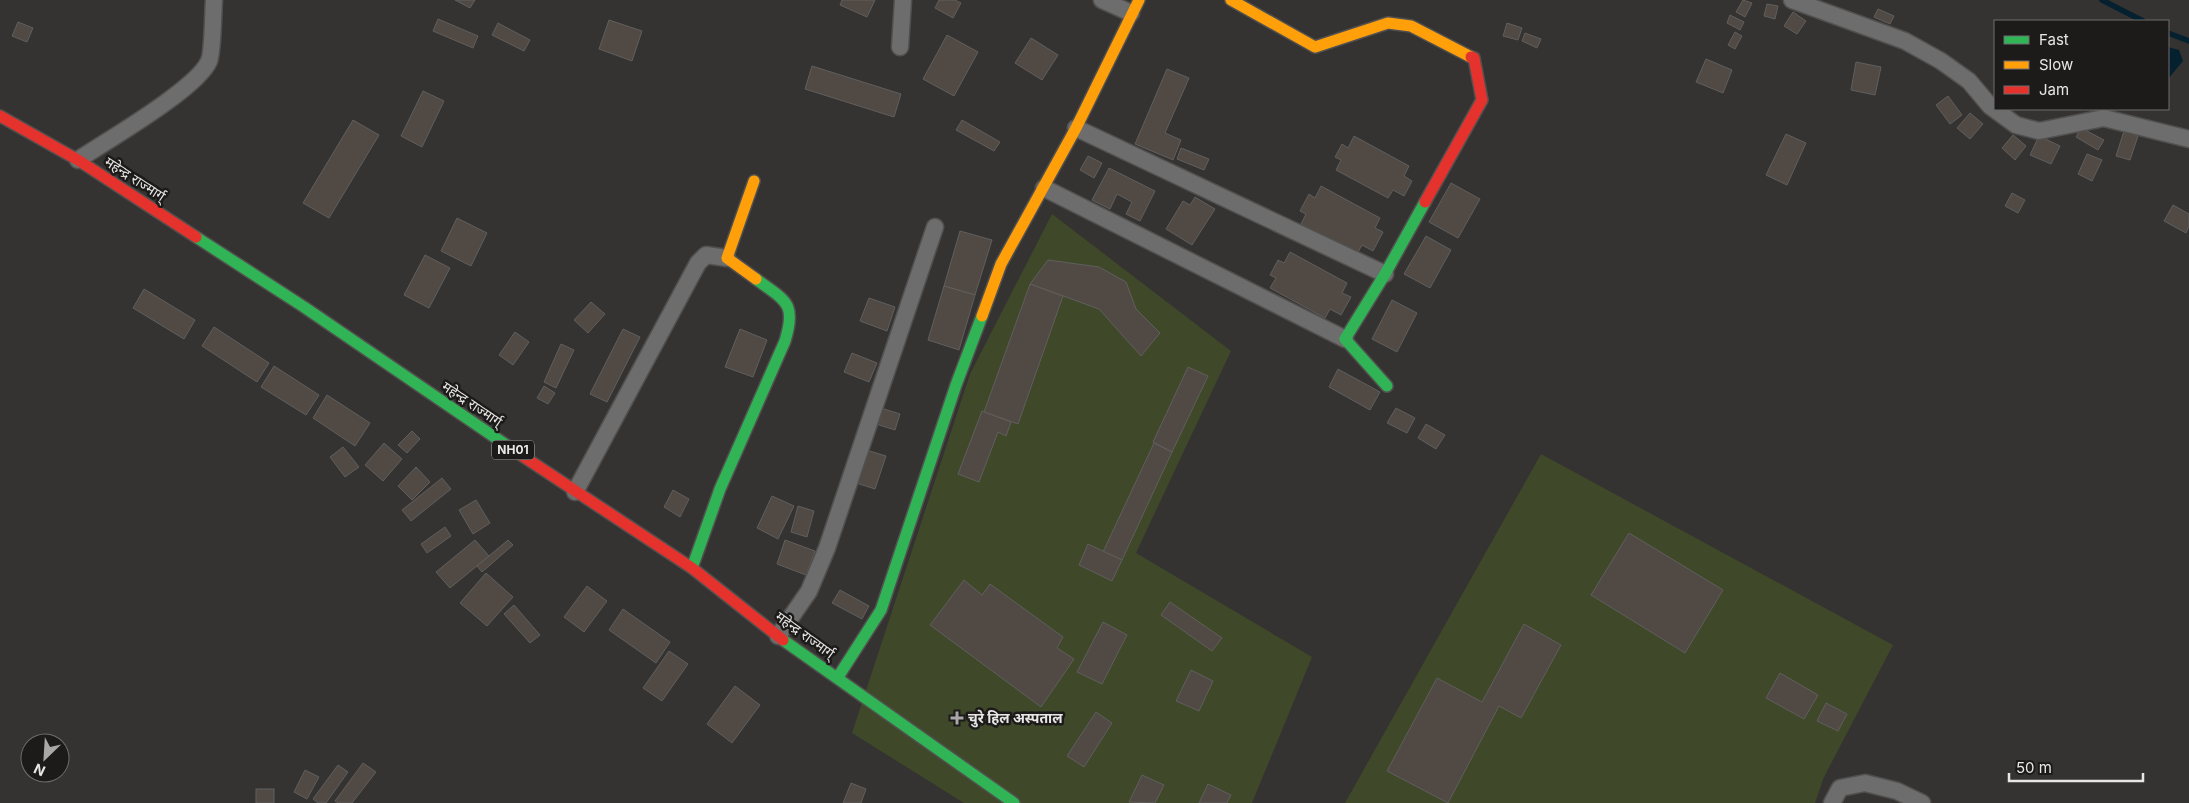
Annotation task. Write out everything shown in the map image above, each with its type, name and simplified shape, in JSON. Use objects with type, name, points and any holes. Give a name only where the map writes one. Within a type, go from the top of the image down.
[{"type":"main road","points":[[1232,0],[1316,47],[1388,23],[1411,26],[1474,58],[1482,100],[1385,274],[1345,339],[1387,386]]},
{"type":"main road","points":[[838,678],[881,610],[956,385],[1001,264],[1076,128],[1135,7]]},
{"type":"main road","name":"महेन्द्र राज्मार्ग्","points":[[0,116],[78,160],[304,307],[575,492],[692,568],[778,636],[1014,803]]},
{"type":"main road","points":[[692,568],[720,488],[782,350],[791,319],[790,306],[785,301],[728,258],[754,181]]},
{"type":"street","points":[[78,160],[164,103],[196,79],[209,61],[214,0]]},
{"type":"street","points":[[900,47],[903,0]]},
{"type":"street","points":[[1102,0],[1135,7]]},
{"type":"street","points":[[1792,0],[1905,41],[1942,61],[1970,81],[1994,109]]},
{"type":"street","points":[[1995,110],[2016,125],[2039,131],[2104,118],[2189,139]]},
{"type":"street","points":[[1076,128],[1385,274]]},
{"type":"street","points":[[1044,188],[1345,339]]},
{"type":"street","points":[[778,636],[809,591],[827,548],[935,227]]},
{"type":"street","points":[[575,492],[698,263],[706,255],[728,258]]},
{"type":"street","points":[[1832,803],[1840,788],[1865,783],[1897,791],[1922,803]]},
{"type":"green space","points":[[1052,214],[1231,351],[1136,553],[1312,657],[1252,803],[964,803],[852,733],[970,374]]},
{"type":"green space","points":[[1541,454],[1893,645],[1824,777],[1815,803],[1345,803]]},
{"type":"water","points":[[2169,47],[2179,50],[2183,61],[2169,78]]},
{"type":"building","points":[[455,0],[475,0],[470,8]]},
{"type":"building","points":[[842,0],[875,0],[867,17],[840,5]]},
{"type":"building","points":[[939,0],[955,0],[961,3],[953,18],[935,8]]},
{"type":"building","points":[[1743,0],[1752,3],[1745,17],[1736,12]]},
{"type":"building","points":[[1767,4],[1778,6],[1775,19],[1764,16]]},
{"type":"building","points":[[1878,9],[1894,16],[1890,24],[1874,17]]},
{"type":"building","points":[[1793,12],[1806,21],[1797,34],[1784,26]]},
{"type":"building","points":[[1730,15],[1744,22],[1740,30],[1727,23]]},
{"type":"building","points":[[438,19],[478,36],[473,48],[433,31]]},
{"type":"building","points":[[609,20],[642,31],[632,61],[599,49]]},
{"type":"building","points":[[18,22],[33,28],[27,42],[12,36]]},
{"type":"building","points":[[498,23],[530,40],[524,51],[492,35]]},
{"type":"building","points":[[1507,23],[1522,28],[1518,40],[1503,36]]},
{"type":"building","points":[[1735,32],[1742,36],[1735,49],[1728,45]]},
{"type":"building","points":[[1525,33],[1541,39],[1537,48],[1522,41]]},
{"type":"building","points":[[947,35],[978,52],[954,96],[923,79]]},
{"type":"building","points":[[1031,38],[1058,55],[1042,80],[1015,63]]},
{"type":"building","points":[[1706,59],[1732,70],[1723,93],[1696,82]]},
{"type":"building","points":[[1856,62],[1881,67],[1875,95],[1851,90]]},
{"type":"building","points":[[812,66],[901,94],[894,117],[805,89]]},
{"type":"building","points":[[1167,69],[1189,78],[1165,133],[1181,140],[1173,160],[1135,144]]},
{"type":"building","points":[[423,91],[444,101],[422,147],[401,136]]},
{"type":"building","points":[[1948,96],[1962,115],[1950,124],[1936,105]]},
{"type":"building","points":[[1970,113],[1983,124],[1970,139],[1957,128]]},
{"type":"building","points":[[353,120],[379,135],[329,218],[303,203]]},
{"type":"building","points":[[962,120],[1000,142],[994,151],[956,130]]},
{"type":"building","points":[[2081,128],[2104,140],[2098,150],[2076,137]]},
{"type":"building","points":[[2124,131],[2138,136],[2130,160],[2116,156]]},
{"type":"building","points":[[1786,134],[1806,143],[1787,185],[1766,175]]},
{"type":"building","points":[[2013,135],[2026,146],[2015,160],[2002,148]]},
{"type":"building","points":[[1354,136],[1409,166],[1404,176],[1412,181],[1404,196],[1393,190],[1388,198],[1336,170],[1341,160],[1335,157],[1342,144],[1348,148]]},
{"type":"building","points":[[2039,136],[2060,146],[2051,164],[2030,155]]},
{"type":"building","points":[[1181,148],[1209,159],[1204,170],[1177,159]]},
{"type":"building","points":[[2087,154],[2102,160],[2092,181],[2078,174]]},
{"type":"building","points":[[1088,156],[1102,163],[1094,178],[1080,170]]},
{"type":"building","points":[[1109,168],[1155,191],[1140,221],[1126,214],[1132,202],[1117,194],[1110,209],[1092,200]]},
{"type":"building","points":[[1451,183],[1480,199],[1458,238],[1429,222]]},
{"type":"building","points":[[1321,186],[1380,218],[1375,228],[1383,232],[1373,251],[1362,245],[1357,254],[1301,224],[1306,214],[1300,211],[1309,194],[1315,198]]},
{"type":"building","points":[[2012,193],[2025,200],[2018,213],[2005,206]]},
{"type":"building","points":[[1195,197],[1215,209],[1192,245],[1166,229],[1183,201],[1190,205]]},
{"type":"building","points":[[2173,205],[2189,214],[2189,226],[2186,233],[2164,221]]},
{"type":"building","points":[[457,218],[487,233],[471,266],[441,251]]},
{"type":"building","points":[[960,231],[992,240],[975,295],[944,286]]},
{"type":"building","points":[[1426,236],[1451,250],[1430,288],[1404,274]]},
{"type":"building","points":[[1290,252],[1347,283],[1342,293],[1351,297],[1341,315],[1330,309],[1325,318],[1270,288],[1276,278],[1270,275],[1278,260],[1284,263]]},
{"type":"building","points":[[425,255],[450,268],[429,308],[404,295]]},
{"type":"building","points":[[1048,260],[1099,267],[1126,282],[1136,309],[1160,333],[1141,356],[1099,309],[1030,284]]},
{"type":"building","points":[[1030,284],[1063,296],[1018,424],[984,412]]},
{"type":"building","points":[[944,286],[975,295],[959,350],[928,340]]},
{"type":"building","points":[[144,289],[195,320],[184,339],[133,308]]},
{"type":"building","points":[[869,298],[895,307],[887,331],[860,321]]},
{"type":"building","points":[[1392,300],[1417,313],[1397,352],[1372,339]]},
{"type":"building","points":[[591,302],[605,314],[588,333],[574,320]]},
{"type":"building","points":[[214,327],[269,363],[257,382],[202,346]]},
{"type":"building","points":[[623,329],[640,337],[607,402],[590,394]]},
{"type":"building","points":[[740,329],[767,340],[753,377],[725,367]]},
{"type":"building","points":[[515,332],[529,342],[513,365],[499,355]]},
{"type":"building","points":[[561,344],[574,350],[556,388],[544,382]]},
{"type":"building","points":[[852,353],[877,363],[869,382],[844,372]]},
{"type":"building","points":[[274,366],[319,395],[306,415],[261,387]]},
{"type":"building","points":[[1188,367],[1208,376],[1172,452],[1153,442]]},
{"type":"building","points":[[1338,369],[1380,392],[1370,410],[1329,387]]},
{"type":"building","points":[[544,386],[555,393],[548,404],[537,398]]},
{"type":"building","points":[[327,395],[370,423],[355,446],[313,418]]},
{"type":"building","points":[[878,407],[900,414],[895,430],[873,423]]},
{"type":"building","points":[[1396,408],[1415,418],[1407,433],[1387,423]]},
{"type":"building","points":[[982,411],[1011,422],[1006,436],[998,432],[979,482],[958,474]]},
{"type":"building","points":[[1426,424],[1445,435],[1436,449],[1418,438]]},
{"type":"building","points":[[412,431],[420,439],[407,453],[398,445]]},
{"type":"building","points":[[384,443],[402,459],[383,481],[365,465]]},
{"type":"building","points":[[1154,443],[1172,452],[1122,560],[1103,552]]},
{"type":"building","points":[[343,447],[359,467],[345,477],[330,457]]},
{"type":"building","points":[[863,449],[886,456],[875,489],[853,482]]},
{"type":"building","points":[[416,467],[430,482],[412,500],[398,486]]},
{"type":"building","points":[[442,478],[451,489],[411,521],[402,510]]},
{"type":"building","points":[[673,490],[689,499],[680,517],[664,507]]},
{"type":"building","points":[[772,496],[794,506],[778,539],[757,528]]},
{"type":"building","points":[[476,500],[490,523],[473,534],[459,510]]},
{"type":"building","points":[[798,506],[814,511],[807,537],[791,532]]},
{"type":"building","points":[[445,527],[451,536],[427,553],[421,544]]},
{"type":"building","points":[[1629,533],[1723,590],[1685,653],[1591,595]]},
{"type":"building","points":[[475,540],[489,556],[450,588],[436,572]]},
{"type":"building","points":[[508,540],[513,545],[482,572],[477,566]]},
{"type":"building","points":[[785,540],[815,551],[806,575],[777,564]]},
{"type":"building","points":[[1088,544],[1122,560],[1112,581],[1079,565]]},
{"type":"building","points":[[486,573],[513,597],[487,626],[460,603]]},
{"type":"building","points":[[964,580],[982,595],[990,584],[1063,637],[1057,648],[1074,659],[1041,707],[930,625]]},
{"type":"building","points":[[587,586],[607,601],[584,632],[564,617]]},
{"type":"building","points":[[840,590],[869,606],[862,619],[832,603]]},
{"type":"building","points":[[1170,602],[1222,638],[1212,651],[1161,615]]},
{"type":"building","points":[[514,605],[540,635],[530,643],[504,614]]},
{"type":"building","points":[[623,609],[670,642],[656,663],[609,630]]},
{"type":"building","points":[[1103,622],[1127,635],[1102,684],[1077,672]]},
{"type":"building","points":[[1524,624],[1561,645],[1521,718],[1499,706],[1448,803],[1387,771],[1437,678],[1482,702]]},
{"type":"building","points":[[669,651],[688,664],[662,701],[643,688]]},
{"type":"building","points":[[1191,670],[1213,681],[1199,711],[1176,701]]},
{"type":"building","points":[[1780,673],[1818,695],[1804,719],[1766,698]]},
{"type":"building","points":[[735,686],[760,705],[732,743],[707,724]]},
{"type":"building","points":[[1826,703],[1847,714],[1838,731],[1817,721]]},
{"type":"building","points":[[1096,712],[1112,723],[1084,767],[1067,756]]},
{"type":"building","points":[[363,763],[376,772],[352,803],[338,803],[335,801]]},
{"type":"building","points":[[338,765],[348,772],[326,803],[318,803],[313,799]]},
{"type":"building","points":[[305,770],[319,777],[307,799],[294,792]]},
{"type":"building","points":[[1142,775],[1164,785],[1155,803],[1129,802]]},
{"type":"building","points":[[851,783],[866,789],[861,803],[843,803]]},
{"type":"building","points":[[1208,784],[1231,795],[1227,803],[1199,803]]},
{"type":"building","points":[[256,789],[274,789],[274,803],[256,803]]},
{"type":"waterway","points":[[2102,0],[2141,20]]},
{"type":"waterway","points":[[2169,33],[2189,41]]},
{"type":"traffic: fast","points":[[1387,386],[1345,339],[1385,274],[1425,202]]},
{"type":"traffic: fast","points":[[196,237],[304,307],[515,451]]},
{"type":"traffic: fast","points":[[692,568],[720,489],[785,341],[788,328],[790,318],[786,304],[774,292],[756,279]]},
{"type":"traffic: fast","points":[[838,677],[881,610],[956,385],[982,316]]},
{"type":"traffic: fast","points":[[783,640],[1014,803]]},
{"type":"traffic: slow","points":[[982,316],[1001,264],[1076,128],[1139,0]]},
{"type":"traffic: slow","points":[[1231,0],[1315,47],[1388,23],[1411,26],[1471,57]]},
{"type":"traffic: slow","points":[[754,181],[727,258],[756,279]]},
{"type":"traffic: jam","points":[[1425,202],[1482,100],[1474,58],[1471,57]]},
{"type":"traffic: jam","points":[[0,116],[78,160],[196,237]]},
{"type":"traffic: jam","points":[[515,451],[692,568],[783,640]]},
{"type":"place","name":"चुरे हिल अस्पताल","points":[[957,718]]}]
